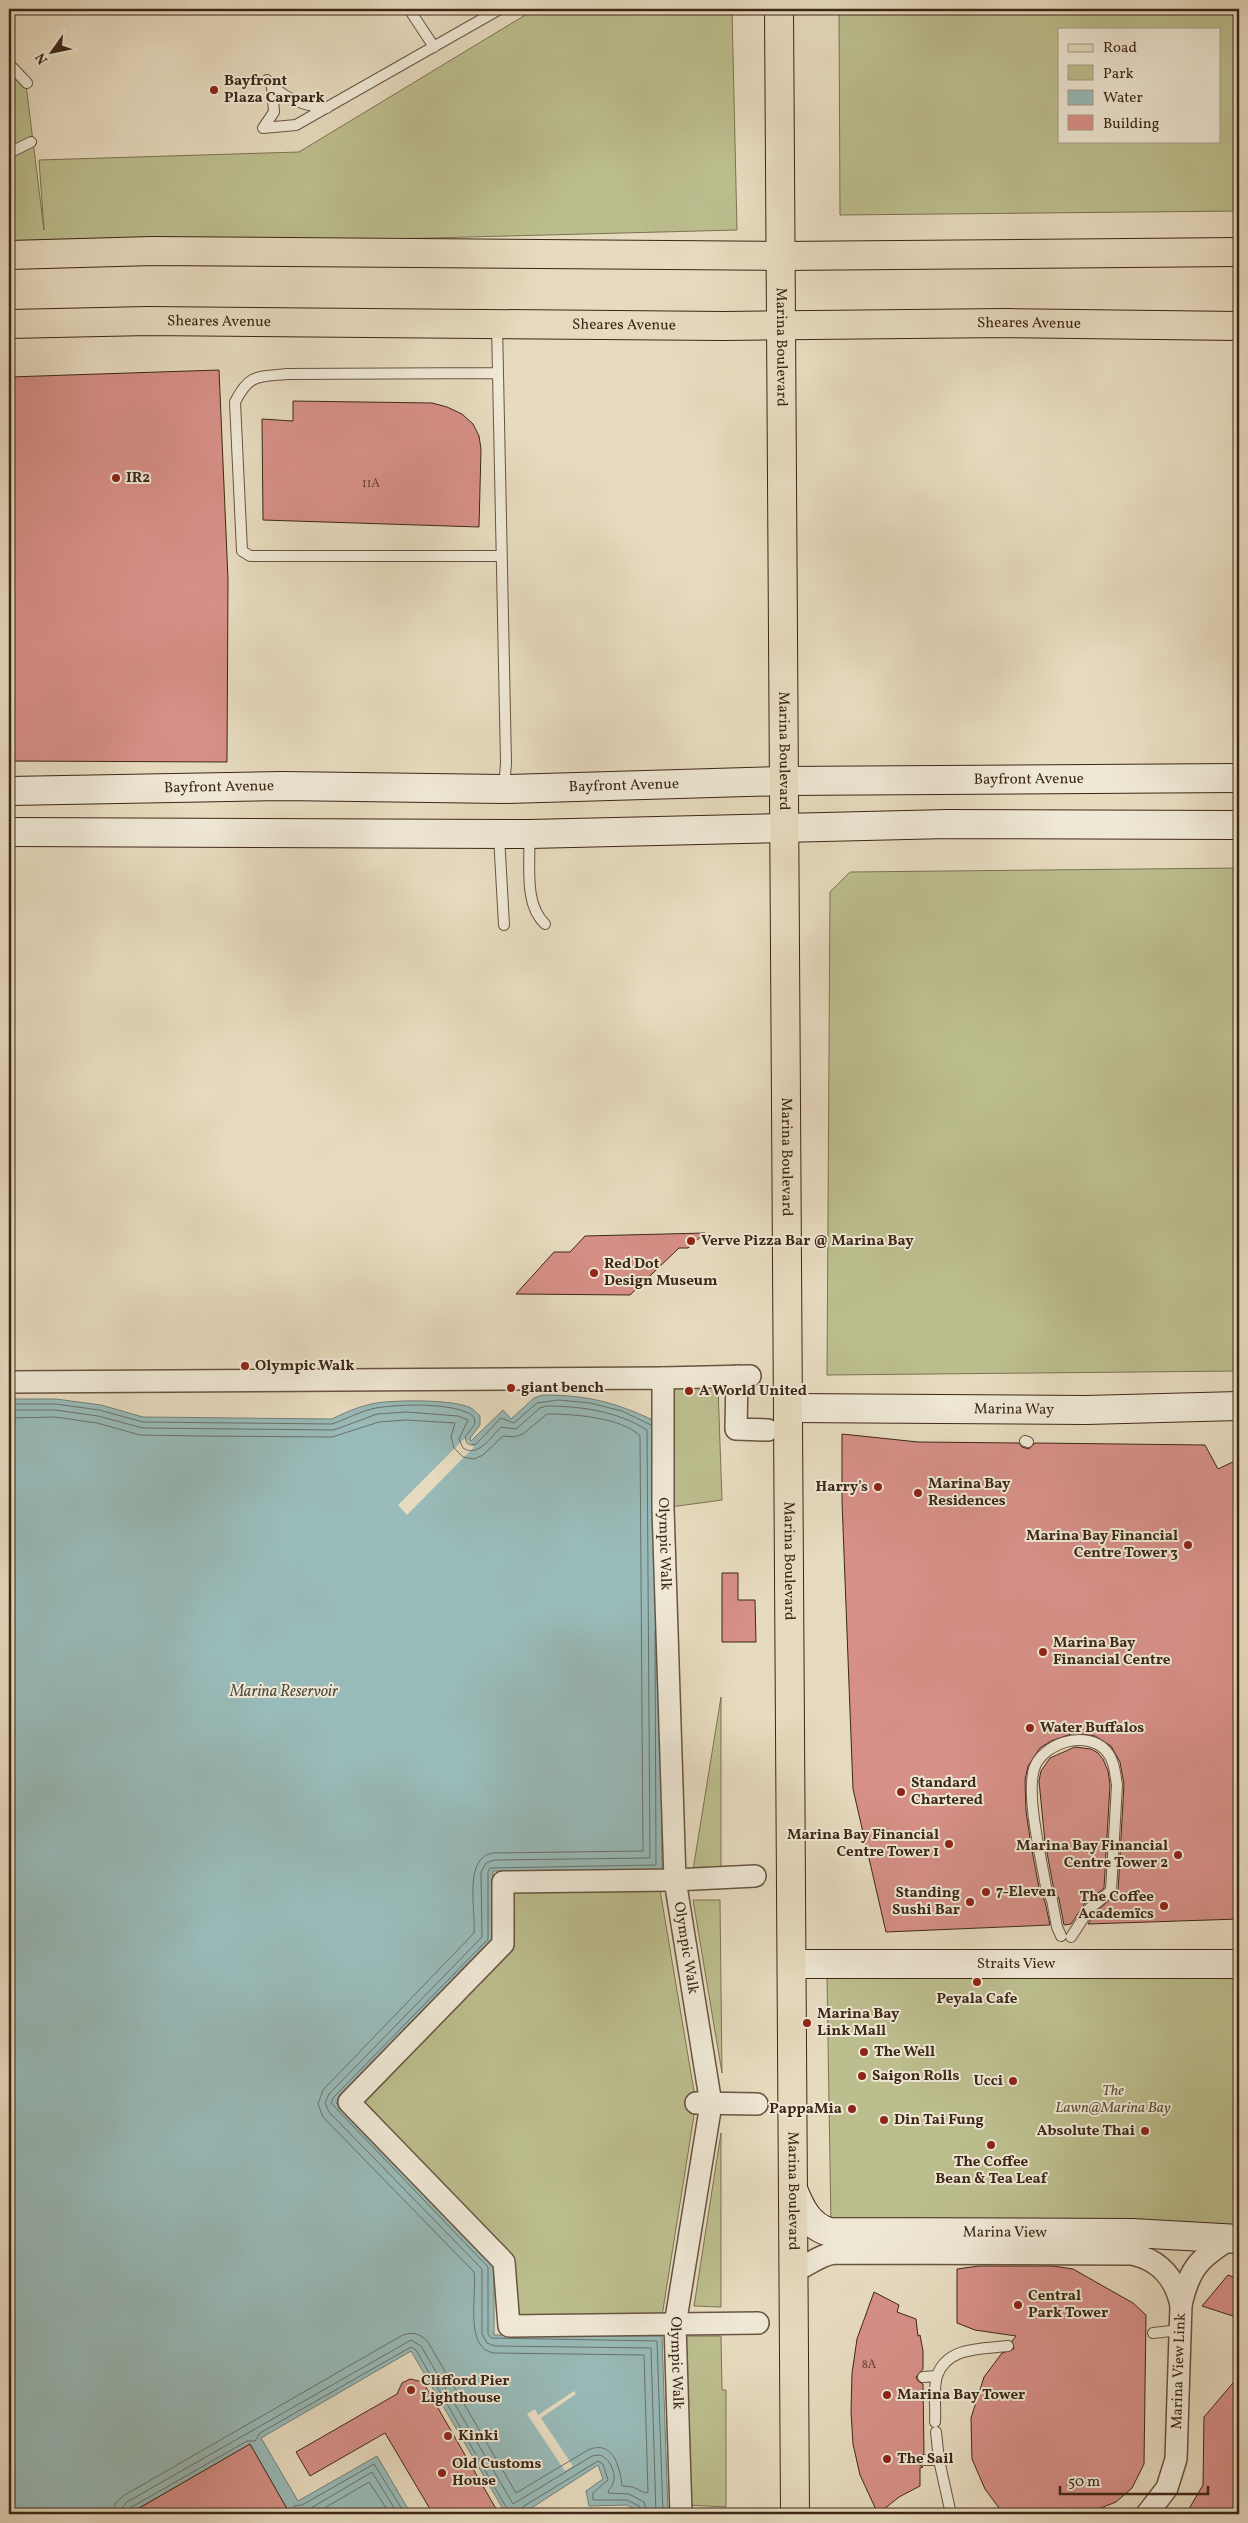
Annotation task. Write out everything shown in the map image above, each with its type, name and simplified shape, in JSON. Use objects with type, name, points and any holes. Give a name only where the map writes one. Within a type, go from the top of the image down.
[{"type":"main road","name":"Marina Boulevard","points":[[779,9],[782,758],[785,826],[795,2514]]},
{"type":"main road","points":[[9,255],[153,251],[780,256],[1239,252]]},
{"type":"main road","name":"Sheares Avenue","points":[[9,324],[148,321],[781,325],[1006,323],[1239,326]]},
{"type":"main road","name":"Bayfront Avenue","points":[[9,791],[282,786],[505,776],[784,781],[1239,778]]},
{"type":"main road","points":[[9,832],[529,834],[785,826],[948,824],[1239,825]]},
{"type":"main road","name":"Marina Way","points":[[788,1408],[1086,1410],[1239,1406]]},
{"type":"main road","name":"Straits View","points":[[792,1964],[1239,1964]]},
{"type":"main road","name":"Marina View","points":[[793,2189],[808,2218],[819,2228],[830,2232],[1132,2233],[1235,2239]]},
{"type":"street","points":[[9,1382],[744,1376],[736,1430],[768,1430]]},
{"type":"street","name":"Olympic Walk","points":[[663,1378],[663,1508],[675,1880],[703,2104],[675,2324],[681,2514]]},
{"type":"street","points":[[755,1876],[675,1880],[503,1882],[503,1944],[349,2102],[504,2262],[509,2326],[758,2323]]},
{"type":"street","points":[[703,2104],[757,2104]]},
{"type":"street","name":"Marina View Link","points":[[1147,2514],[1167,2488],[1176,2459],[1181,2305],[1187,2282],[1196,2265],[1207,2254],[1235,2239]]},
{"type":"street","name":"Marina View","points":[[794,2272],[807,2267],[820,2257],[834,2253],[1132,2254],[1150,2260],[1164,2270],[1178,2292],[1181,2305]]},
{"type":"lane","points":[[410,9],[434,47]]},
{"type":"lane","points":[[328,108],[305,106],[270,83],[275,104],[274,112],[263,128],[289,128],[328,108],[500,9]]},
{"type":"lane","points":[[9,64],[27,83]]},
{"type":"lane","points":[[9,153],[31,142]]},
{"type":"lane","points":[[497,324],[505,776]]},
{"type":"lane","points":[[498,372],[287,374],[257,377],[243,385],[235,402],[242,551],[250,556],[501,556]]},
{"type":"lane","points":[[499,834],[504,925]]},
{"type":"lane","points":[[529,834],[531,903],[536,915],[545,924]]},
{"type":"lane","points":[[1090,1740],[1103,1747],[1111,1758],[1115,1769],[1117,1785],[1111,1890],[1088,1910],[1066,1937],[1057,1927],[1052,1900],[1046,1887],[1031,1787],[1035,1767],[1042,1755],[1052,1748],[1069,1741],[1090,1740]]},
{"type":"lane","points":[[1153,2333],[1180,2330]]},
{"type":"lane","points":[[951,2514],[939,2460],[935,2427],[937,2376],[947,2360],[956,2354],[1008,2346]]},
{"type":"lane","points":[[923,2377],[937,2376]]},
{"type":"lane","points":[[924,2460],[939,2460]]},
{"type":"green space","points":[[558,9],[732,9],[737,230],[9,249],[9,68],[26,85],[44,230],[39,160],[299,152],[527,14]]},
{"type":"green space","points":[[839,9],[1239,9],[1239,211],[840,215]]},
{"type":"green space","points":[[1239,868],[1239,1371],[827,1375],[830,892],[850,872]]},
{"type":"green space","points":[[663,1378],[718,1387],[722,1500],[663,1508]]},
{"type":"green space","points":[[721,1697],[721,1869],[693,1870]]},
{"type":"green space","points":[[660,1890],[696,2103],[662,2316],[513,2315],[513,2258],[362,2102],[513,1949],[512,1891]]},
{"type":"green space","points":[[693,1900],[720,1900],[722,2073]]},
{"type":"green space","name":"The Lawn@Marina Bay","points":[[1239,1971],[1239,2226],[831,2226],[827,1977]]},
{"type":"green space","points":[[721,2133],[721,2307],[694,2306]]},
{"type":"green space","points":[[683,2336],[721,2336],[722,2390],[726,2390],[726,2507],[687,2505]]},
{"type":"water","name":"Marina Reservoir","points":[[543,1395],[575,1397],[616,1405],[659,1423],[662,1871],[493,1871],[493,1941],[336,2103],[494,2265],[494,2335],[662,2336],[668,2514],[637,2514],[635,2509],[627,2505],[589,2506],[586,2491],[603,2479],[598,2465],[522,2514],[506,2514],[411,2351],[261,2438],[298,2501],[377,2456],[411,2514],[290,2514],[250,2444],[128,2514],[9,2514],[9,1399],[56,1399],[101,1405],[143,1417],[332,1419],[376,1403],[410,1401],[452,1403],[471,1408],[480,1416],[480,1425],[470,1438],[471,1441],[503,1410],[511,1419],[534,1398]]},
{"type":"pier","points":[[465,1438],[474,1447],[407,1515],[398,1505]]},
{"type":"pier","points":[[574,2391],[576,2394],[541,2418],[573,2466],[565,2471],[527,2414],[535,2409],[538,2415]]},
{"type":"building","name":"IR2","points":[[219,370],[228,579],[227,762],[9,761],[9,377]]},
{"type":"building","points":[[293,401],[432,403],[462,414],[473,424],[479,436],[481,449],[479,527],[263,520],[262,419],[293,421]]},
{"type":"building","name":"Red Dot Design Museum","points":[[705,1233],[688,1248],[679,1248],[630,1295],[516,1294],[554,1252],[570,1252],[585,1236]]},
{"type":"building","name":"Marina Bay Financial Centre","points":[[842,1434],[918,1442],[1019,1443],[1022,1447],[1029,1449],[1035,1443],[1205,1445],[1218,1469],[1239,1459],[1239,1919],[1088,1924],[1095,1913],[1118,1892],[1124,1784],[1120,1762],[1111,1746],[1095,1736],[1074,1733],[1051,1741],[1040,1748],[1028,1766],[1025,1780],[1026,1811],[1031,1845],[1039,1888],[1045,1902],[1050,1925],[886,1932],[853,1789],[842,1501]]},
{"type":"building","points":[[722,1573],[738,1573],[738,1600],[755,1600],[756,1642],[722,1642]]},
{"type":"building","points":[[1075,1747],[1091,1749],[1098,1753],[1108,1771],[1110,1785],[1104,1888],[1085,1903],[1071,1924],[1064,1925],[1059,1899],[1053,1885],[1045,1842],[1039,1781],[1041,1771],[1050,1758]]},
{"type":"building","points":[[979,2266],[1053,2266],[1073,2269],[1133,2303],[1146,2315],[1144,2464],[1132,2488],[1116,2502],[1093,2511],[1002,2512],[985,2489],[972,2459],[971,2418],[984,2377],[1002,2353],[1014,2349],[1012,2341],[1016,2336],[975,2330],[957,2323],[957,2269]]},
{"type":"building","points":[[1228,2275],[1239,2279],[1239,2318],[1202,2306]]},
{"type":"building","name":"Marina Bay Tower","points":[[874,2292],[899,2305],[897,2312],[916,2319],[918,2336],[920,2335],[923,2351],[923,2369],[916,2377],[923,2384],[924,2453],[917,2460],[918,2464],[923,2467],[920,2468],[920,2486],[899,2497],[878,2514],[860,2475],[853,2444],[851,2412],[852,2373],[857,2339]]},
{"type":"building","points":[[1239,2376],[1239,2514],[1186,2514],[1203,2485],[1204,2417]]},
{"type":"building","name":"Old Customs House","points":[[410,2379],[423,2382],[499,2514],[433,2514],[385,2433],[310,2476],[296,2452],[397,2394],[402,2383]]},
{"type":"building","points":[[250,2444],[290,2514],[129,2514]]},
{"type":"place","name":"Bayfront Plaza Carpark","points":[[214,90]]},
{"type":"place","name":"IR2","points":[[116,478]]},
{"type":"place","name":"Verve Pizza Bar @ Marina Bay","points":[[691,1241]]},
{"type":"place","name":"Red Dot Design Museum","points":[[594,1273]]},
{"type":"place","name":"Olympic Walk","points":[[245,1366]]},
{"type":"place","name":"giant bench","points":[[511,1388]]},
{"type":"place","name":"A World United","points":[[689,1391]]},
{"type":"place","name":"Harry's","points":[[878,1487]]},
{"type":"place","name":"Marina Bay Residences","points":[[918,1493]]},
{"type":"place","name":"Marina Bay Financial Centre Tower 3","points":[[1188,1545]]},
{"type":"place","name":"Marina Bay Financial Centre","points":[[1043,1652]]},
{"type":"place","name":"Water Buffalos","points":[[1030,1728]]},
{"type":"place","name":"Standard Chartered","points":[[901,1792]]},
{"type":"place","name":"Marina Bay Financial Centre Tower 1","points":[[949,1844]]},
{"type":"place","name":"Marina Bay Financial Centre Tower 2","points":[[1178,1855]]},
{"type":"place","name":"7-Eleven","points":[[986,1892]]},
{"type":"place","name":"Standing Sushi Bar","points":[[970,1902]]},
{"type":"place","name":"The Coffee Academïcs","points":[[1164,1906]]},
{"type":"place","name":"Peyala Cafe","points":[[977,1982]]},
{"type":"place","name":"Marina Bay Link Mall","points":[[807,2023]]},
{"type":"place","name":"The Well","points":[[864,2052]]},
{"type":"place","name":"Saigon Rolls","points":[[862,2076]]},
{"type":"place","name":"Ucci","points":[[1013,2081]]},
{"type":"place","name":"PappaMia","points":[[852,2109]]},
{"type":"place","name":"Din Tai Fung","points":[[884,2120]]},
{"type":"place","name":"Absolute Thai","points":[[1145,2131]]},
{"type":"place","name":"The Coffee Bean & Tea Leaf","points":[[991,2145]]},
{"type":"place","name":"Central Park Tower","points":[[1018,2305]]},
{"type":"place","name":"Clifford Pier Lighthouse","points":[[411,2390]]},
{"type":"place","name":"Marina Bay Tower","points":[[887,2395]]},
{"type":"place","name":"Kinki","points":[[448,2436]]},
{"type":"place","name":"The Sail","points":[[887,2459]]},
{"type":"place","name":"Old Customs House","points":[[442,2473]]}]
